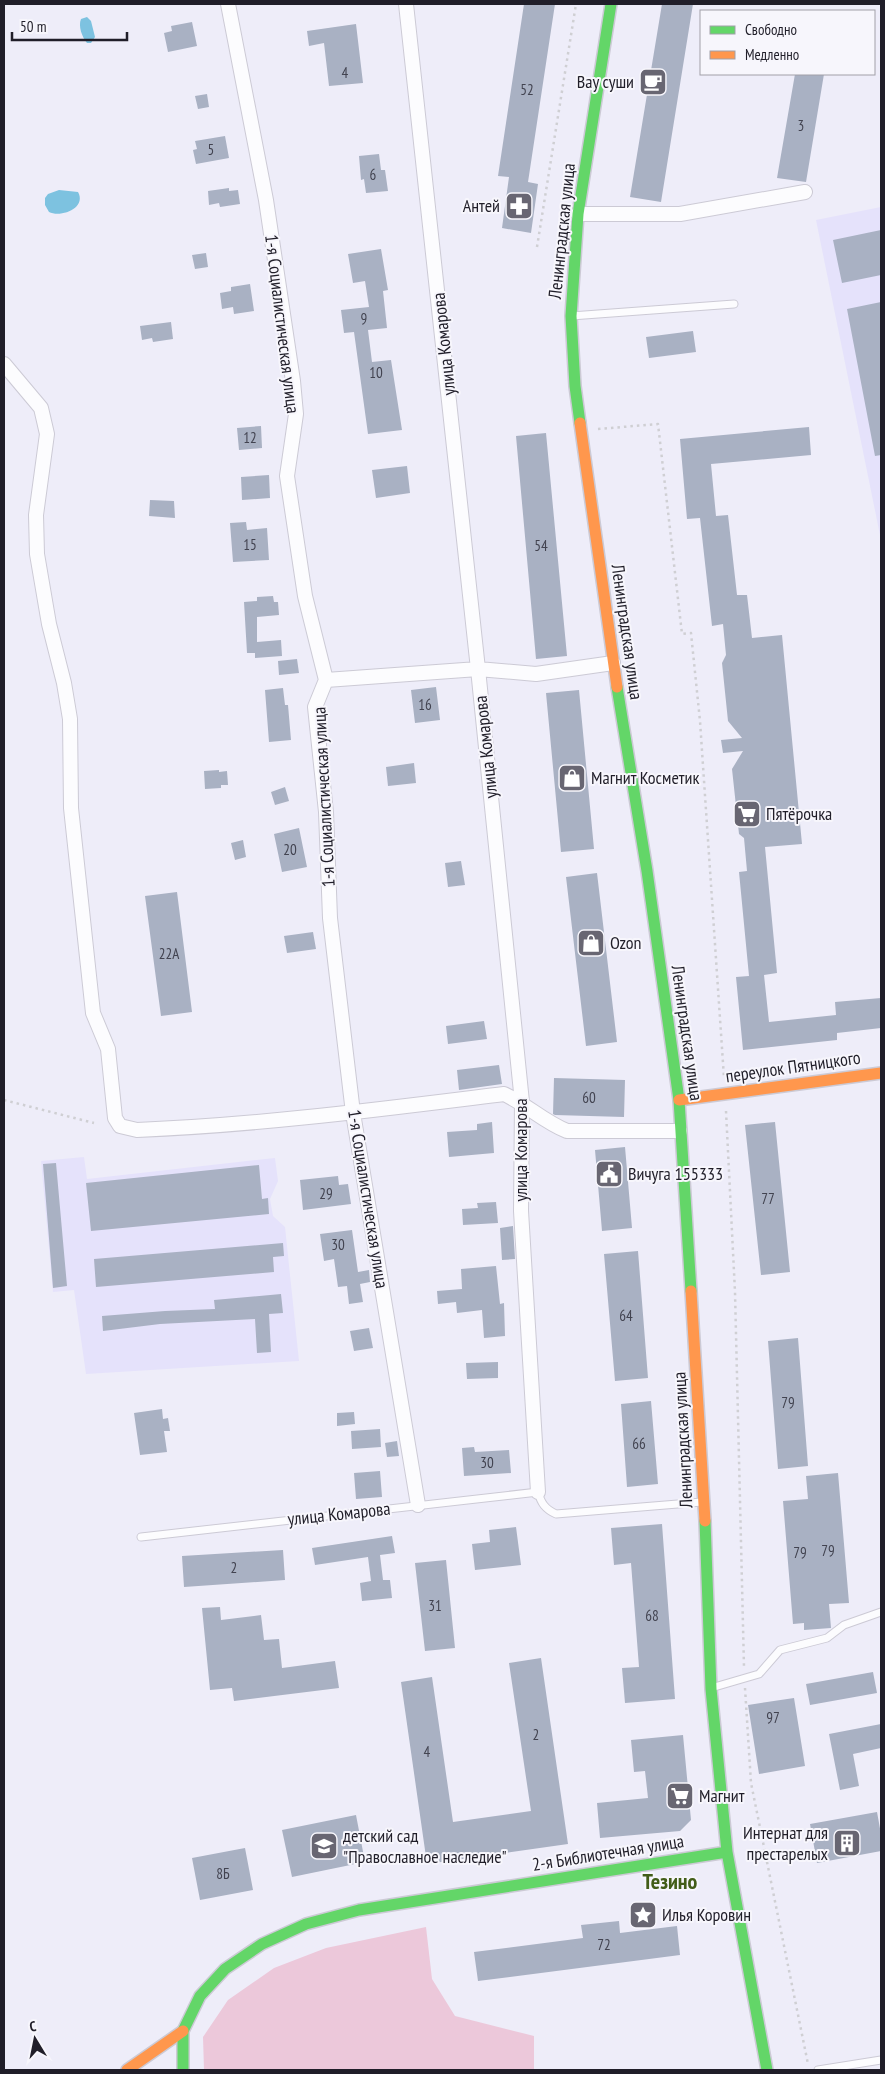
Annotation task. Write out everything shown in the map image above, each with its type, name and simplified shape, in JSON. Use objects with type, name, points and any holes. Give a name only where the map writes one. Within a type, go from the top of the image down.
[{"type":"main road","name":"Ленинградская улица","points":[[611,4],[578,214],[571,316],[575,386],[613,664],[679,1100],[704,1502],[711,1689],[727,1852],[768,2070]]},
{"type":"main road","name":"переулок Пятницкого","points":[[679,1100],[881,1073]]},
{"type":"main road","name":"2-я Библиотечная улица","points":[[183,2031],[200,1996],[226,1969],[262,1944],[306,1924],[360,1910],[727,1852]]},
{"type":"main road","points":[[127,2070],[183,2031]]},
{"type":"main road","points":[[183,2031],[183,2070]]},
{"type":"street","name":"1-я Социалистическая улица","points":[[228,4],[266,200],[293,381],[296,414],[287,476],[305,596],[326,680],[315,707],[326,812],[330,918],[353,1113],[418,1505]]},
{"type":"street","name":"улица Комарова","points":[[406,4],[478,669],[522,1102],[521,1211],[538,1492]]},
{"type":"street","points":[[578,214],[680,214],[805,192]]},
{"type":"street","points":[[4,364],[41,408],[47,434],[36,515],[37,554],[49,624],[64,683],[70,719],[71,808],[93,1013],[108,1049],[115,1118],[120,1126],[137,1130],[353,1113],[504,1094],[522,1102],[555,1126],[567,1131],[680,1131]]},
{"type":"street","points":[[326,680],[478,669],[536,674],[613,664]]},
{"type":"lane","points":[[571,316],[734,304]]},
{"type":"lane","points":[[538,1492],[540,1500],[546,1509],[556,1514],[704,1502]]},
{"type":"lane","name":"улица Комарова","points":[[141,1537],[538,1492]]},
{"type":"lane","points":[[711,1689],[758,1674],[780,1650],[827,1638],[844,1625],[881,1612]]},
{"type":"lane","points":[[818,2070],[881,2060]]},
{"type":"path","points":[[537,246],[576,4]]},
{"type":"path","points":[[581,431],[658,424],[682,634],[691,633],[700,721],[725,1094],[735,1292],[744,1678],[751,1783],[810,2070]]},
{"type":"path","points":[[4,1100],[94,1123]]},
{"type":"shaded area","points":[[881,207],[881,540],[816,220]]},
{"type":"shaded area","points":[[84,1157],[87,1179],[275,1158],[278,1181],[270,1199],[273,1216],[285,1227],[299,1361],[86,1374],[74,1290],[53,1292],[41,1161]]},
{"type":"shaded area","points":[[426,1927],[432,1979],[455,2016],[534,2036],[534,2070],[204,2070],[203,2037],[228,2000],[274,1968],[326,1948]]},
{"type":"water","points":[[87,17],[91,21],[95,37],[91,43],[85,41],[80,28],[81,19]]},
{"type":"water","points":[[59,190],[78,192],[79,203],[66,213],[54,214],[49,212],[45,205],[45,198],[48,194]]},
{"type":"building","points":[[524,4],[555,4],[528,182],[538,184],[531,233],[502,228],[509,177],[498,176]]},
{"type":"building","points":[[662,4],[693,4],[661,202],[630,197]]},
{"type":"building","points":[[192,22],[197,46],[168,52],[164,33],[172,31],[171,26]]},
{"type":"building","points":[[356,24],[363,83],[329,86],[324,43],[309,46],[307,31]]},
{"type":"building","points":[[795,75],[824,75],[806,182],[777,178]]},
{"type":"building","points":[[207,94],[209,107],[198,109],[195,96]]},
{"type":"building","points":[[225,136],[229,158],[196,164],[193,150],[197,149],[195,141]]},
{"type":"building","points":[[379,154],[381,170],[385,170],[388,191],[366,193],[364,179],[361,180],[359,156]]},
{"type":"building","points":[[229,188],[229,191],[238,190],[240,204],[220,207],[219,203],[209,205],[208,191]]},
{"type":"building","points":[[881,230],[881,275],[842,283],[833,240]]},
{"type":"building","points":[[381,249],[388,290],[383,291],[387,328],[368,330],[372,362],[391,360],[402,430],[368,434],[354,332],[344,333],[341,310],[369,307],[365,281],[353,283],[348,254]]},
{"type":"building","points":[[206,253],[208,267],[195,269],[192,255]]},
{"type":"building","points":[[250,284],[254,311],[234,314],[233,307],[222,309],[220,293],[231,291],[231,287]]},
{"type":"building","points":[[881,302],[881,455],[875,456],[847,309]]},
{"type":"building","points":[[171,322],[173,339],[153,342],[152,338],[142,340],[140,326]]},
{"type":"building","points":[[693,331],[696,352],[649,358],[646,337]]},
{"type":"building","points":[[261,426],[262,448],[239,450],[237,428]]},
{"type":"building","points":[[809,427],[811,455],[711,464],[716,516],[728,515],[737,595],[747,595],[752,638],[782,635],[802,844],[765,847],[777,973],[764,975],[769,1022],[836,1015],[835,1002],[881,998],[881,1028],[837,1033],[837,1040],[743,1050],[736,977],[749,976],[739,872],[747,871],[744,838],[739,834],[732,769],[743,751],[723,753],[721,740],[742,738],[728,721],[722,663],[726,655],[723,624],[712,626],[700,518],[687,519],[680,439]]},
{"type":"building","points":[[546,433],[567,656],[536,659],[516,436]]},
{"type":"building","points":[[407,466],[410,493],[376,498],[372,470]]},
{"type":"building","points":[[269,475],[270,498],[242,500],[241,477]]},
{"type":"building","points":[[150,500],[174,501],[175,518],[149,516]]},
{"type":"building","points":[[246,522],[247,530],[267,528],[269,560],[233,562],[230,523]]},
{"type":"building","points":[[273,596],[274,602],[278,602],[279,615],[257,617],[257,642],[281,640],[282,656],[255,658],[255,653],[247,653],[244,602],[257,601],[257,597]]},
{"type":"building","points":[[297,659],[299,673],[279,675],[278,661]]},
{"type":"building","points":[[436,687],[440,720],[415,723],[411,690]]},
{"type":"building","points":[[283,688],[285,705],[288,705],[291,740],[269,742],[265,690]]},
{"type":"building","points":[[579,690],[594,849],[561,852],[546,693]]},
{"type":"building","points":[[414,763],[416,783],[388,786],[386,767]]},
{"type":"building","points":[[219,770],[219,772],[227,771],[228,785],[221,785],[221,788],[205,789],[204,771]]},
{"type":"building","points":[[285,787],[289,801],[275,805],[271,792]]},
{"type":"building","points":[[299,828],[307,867],[282,872],[274,834]]},
{"type":"building","points":[[243,840],[246,857],[235,860],[231,843]]},
{"type":"building","points":[[461,861],[465,885],[448,887],[445,863]]},
{"type":"building","points":[[597,873],[617,1042],[586,1046],[566,877]]},
{"type":"building","points":[[177,892],[192,1012],[161,1016],[145,896]]},
{"type":"building","points":[[313,932],[316,949],[287,953],[284,936]]},
{"type":"building","points":[[484,1021],[487,1039],[448,1044],[446,1026]]},
{"type":"building","points":[[499,1065],[502,1084],[459,1090],[457,1070]]},
{"type":"building","points":[[554,1078],[625,1080],[624,1117],[553,1114]]},
{"type":"building","points":[[492,1122],[494,1153],[449,1157],[447,1132],[477,1130],[477,1124]]},
{"type":"building","points":[[775,1122],[790,1272],[761,1275],[745,1125]]},
{"type":"building","points":[[625,1147],[632,1228],[602,1231],[595,1150]]},
{"type":"building","points":[[56,1163],[67,1286],[53,1288],[43,1164]]},
{"type":"building","points":[[259,1165],[262,1199],[268,1198],[269,1214],[91,1231],[86,1183]]},
{"type":"building","points":[[338,1176],[339,1185],[348,1184],[351,1204],[303,1210],[300,1180]]},
{"type":"building","points":[[496,1202],[498,1223],[463,1225],[462,1209],[478,1208],[477,1203]]},
{"type":"building","points":[[513,1226],[515,1259],[502,1260],[500,1228]]},
{"type":"building","points":[[352,1230],[358,1272],[369,1270],[370,1282],[360,1284],[363,1302],[349,1304],[347,1286],[338,1287],[334,1259],[324,1261],[320,1234]]},
{"type":"building","points":[[283,1243],[284,1256],[273,1257],[274,1272],[96,1287],[94,1259]]},
{"type":"building","points":[[638,1251],[648,1378],[615,1381],[604,1254]]},
{"type":"building","points":[[496,1266],[500,1304],[504,1303],[505,1336],[484,1338],[482,1310],[457,1313],[456,1302],[438,1304],[437,1291],[462,1289],[461,1269]]},
{"type":"building","points":[[281,1294],[283,1313],[269,1314],[271,1352],[257,1353],[255,1319],[160,1324],[103,1331],[102,1316],[215,1309],[214,1300]]},
{"type":"building","points":[[369,1328],[373,1348],[354,1351],[350,1331]]},
{"type":"building","points":[[798,1338],[808,1466],[778,1469],[768,1341]]},
{"type":"building","points":[[498,1362],[498,1378],[467,1379],[466,1363]]},
{"type":"building","points":[[651,1401],[658,1484],[627,1487],[621,1404]]},
{"type":"building","points":[[162,1409],[163,1419],[168,1418],[170,1431],[164,1431],[167,1452],[140,1455],[134,1413]]},
{"type":"building","points":[[354,1412],[355,1424],[337,1426],[337,1413]]},
{"type":"building","points":[[380,1429],[381,1447],[352,1449],[351,1431]]},
{"type":"building","points":[[397,1441],[399,1456],[387,1457],[385,1443]]},
{"type":"building","points":[[474,1447],[475,1452],[509,1450],[511,1473],[464,1476],[462,1448]]},
{"type":"building","points":[[380,1471],[382,1497],[356,1499],[354,1473]]},
{"type":"building","points":[[838,1473],[849,1603],[829,1604],[831,1628],[804,1630],[804,1623],[793,1624],[783,1501],[808,1499],[806,1476]]},
{"type":"building","points":[[662,1524],[675,1699],[625,1703],[622,1668],[639,1667],[631,1563],[614,1565],[611,1528]]},
{"type":"building","points":[[516,1527],[521,1565],[475,1570],[472,1544],[490,1542],[489,1530]]},
{"type":"building","points":[[392,1536],[395,1553],[380,1555],[383,1580],[390,1580],[392,1598],[362,1601],[360,1583],[371,1581],[368,1557],[315,1565],[312,1548]]},
{"type":"building","points":[[283,1550],[285,1580],[184,1587],[182,1556]]},
{"type":"building","points":[[446,1560],[455,1648],[425,1651],[415,1563]]},
{"type":"building","points":[[220,1607],[221,1620],[261,1615],[264,1640],[279,1639],[282,1668],[335,1661],[339,1688],[234,1701],[232,1688],[210,1690],[202,1608]]},
{"type":"building","points":[[541,1658],[568,1844],[427,1864],[401,1682],[432,1677],[453,1822],[531,1811],[509,1663]]},
{"type":"building","points":[[873,1672],[877,1693],[810,1705],[806,1684]]},
{"type":"building","points":[[794,1698],[805,1766],[759,1774],[748,1705]]},
{"type":"building","points":[[881,1724],[881,1748],[853,1754],[859,1786],[840,1790],[829,1734]]},
{"type":"building","points":[[683,1735],[691,1820],[680,1831],[600,1838],[597,1803],[648,1798],[645,1771],[634,1772],[631,1740]]},
{"type":"building","name":"Интернат для престарелых","points":[[877,1812],[881,1834],[881,1851],[817,1863],[810,1824]]},
{"type":"building","name":"детский сад \"Православное наследие\"","points":[[356,1815],[365,1862],[292,1877],[282,1830]]},
{"type":"building","points":[[245,1848],[253,1890],[200,1900],[192,1858]]},
{"type":"building","points":[[619,1921],[620,1933],[677,1926],[680,1955],[478,1981],[474,1952],[583,1938],[581,1925]]},
{"type":"traffic: fast","points":[[580,423],[575,386],[571,316],[578,214],[611,4]]},
{"type":"traffic: fast","points":[[617,687],[647,871],[679,1100],[691,1291]]},
{"type":"traffic: fast","points":[[705,1521],[711,1689],[727,1852],[767,2070]]},
{"type":"traffic: fast","points":[[183,2070],[183,2031],[200,1996],[225,1969],[262,1944],[306,1924],[359,1910],[727,1852]]},
{"type":"traffic: slow","points":[[580,423],[617,687]]},
{"type":"traffic: slow","points":[[679,1100],[881,1073]]},
{"type":"traffic: slow","points":[[691,1291],[705,1521]]},
{"type":"traffic: slow","points":[[127,2070],[183,2031]]},
{"type":"place","name":"Вау суши","points":[[653,82]]},
{"type":"place","name":"Антей","points":[[519,206]]},
{"type":"place","name":"Магнит Косметик","points":[[572,778]]},
{"type":"place","name":"Пятёрочка","points":[[747,814]]},
{"type":"place","name":"Ozon","points":[[591,943]]},
{"type":"place","name":"Вичуга 155333","points":[[609,1174]]},
{"type":"place","name":"Магнит","points":[[680,1796]]},
{"type":"place","name":"Интернат для престарелых","points":[[847,1843]]},
{"type":"place","name":"детский сад \"Православное наследие\"","points":[[324,1846]]},
{"type":"place","name":"Илья Коровин","points":[[643,1915]]},
{"type":"district","name":"Тезино","points":[[670,1881]]}]
